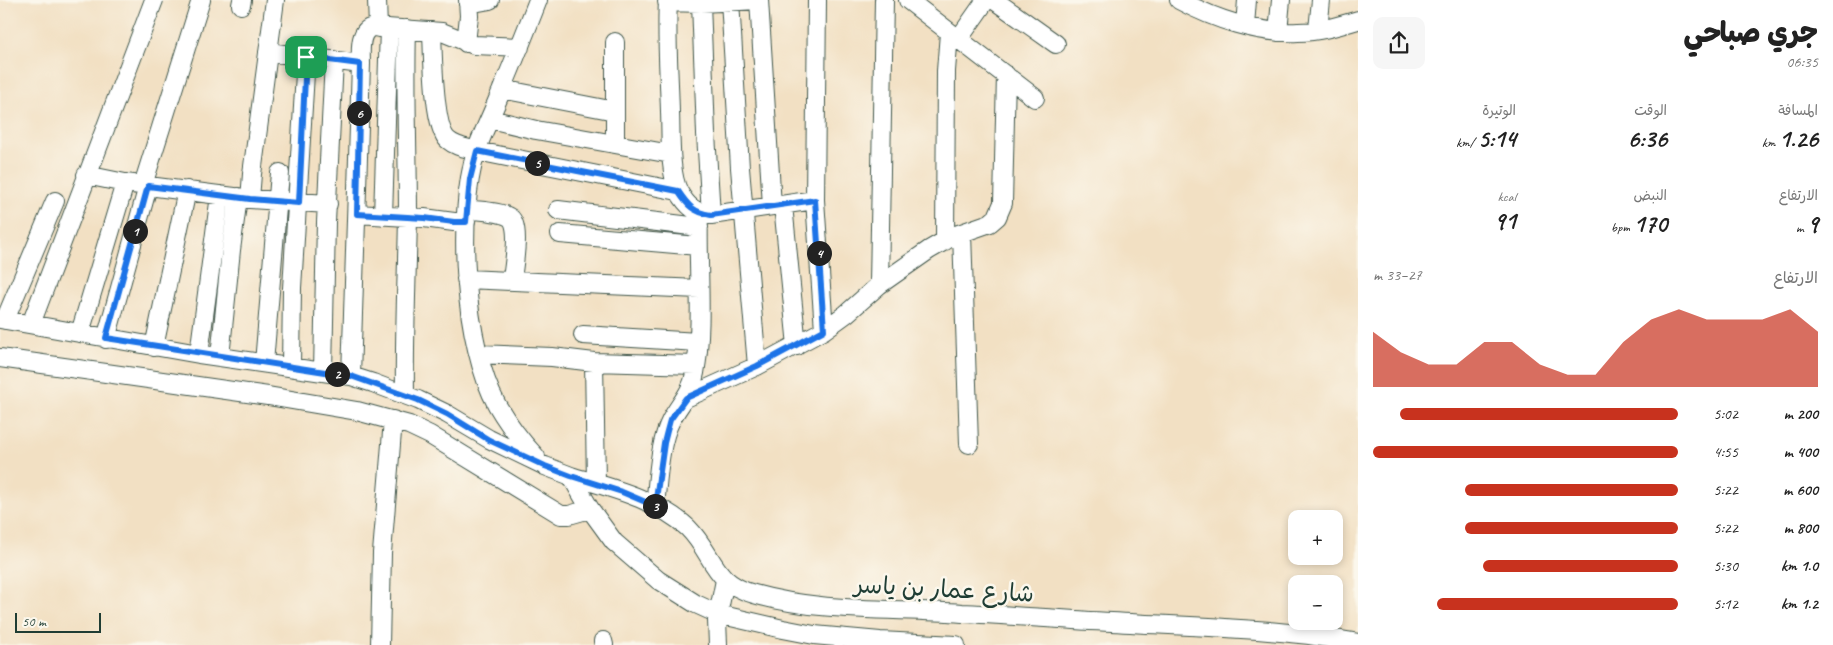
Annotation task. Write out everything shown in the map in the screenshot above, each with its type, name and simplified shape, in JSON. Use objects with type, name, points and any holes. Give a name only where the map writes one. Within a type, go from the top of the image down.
[{"type":"street","points":[[31,324],[154,0]]},
{"type":"street","points":[[106,338],[145,185],[200,0]]},
{"type":"street","points":[[220,358],[231,250],[252,174],[276,0]]},
{"type":"street","points":[[376,0],[383,28],[383,216]]},
{"type":"street","points":[[466,43],[469,16],[468,2],[490,0]]},
{"type":"street","points":[[538,0],[477,151],[470,179],[467,216],[466,279],[470,316],[479,354],[496,404],[521,441],[545,466]]},
{"type":"street","points":[[703,218],[690,206],[675,184],[672,154],[668,1],[700,3],[759,0],[778,206],[797,346]]},
{"type":"street","points":[[817,0],[815,200],[824,330]]},
{"type":"street","points":[[879,285],[884,0]]},
{"type":"street","points":[[908,0],[1035,98]]},
{"type":"street","points":[[945,240],[946,71],[953,36],[986,0]]},
{"type":"street","points":[[994,0],[1056,44]]},
{"type":"street","points":[[1244,26],[1247,0]]},
{"type":"street","points":[[1278,32],[1282,0]]},
{"type":"street","points":[[1318,30],[1321,0]]},
{"type":"street","points":[[730,1],[743,211],[757,366]]},
{"type":"street","points":[[1186,2],[1214,8],[1244,26],[1278,32],[1318,30],[1358,20]]},
{"type":"street","points":[[655,506],[664,443],[670,420],[686,398],[692,385],[696,365],[699,289],[698,246],[703,218],[706,134],[700,3]]},
{"type":"street","points":[[351,376],[360,64],[364,32],[369,28],[432,31],[442,32],[466,43],[520,47]]},
{"type":"street","points":[[405,395],[404,351],[408,217],[407,29]]},
{"type":"street","points":[[432,31],[435,86],[440,128],[444,135],[455,145],[678,191]]},
{"type":"street","points":[[614,42],[615,143]]},
{"type":"street","points":[[268,52],[360,64]]},
{"type":"street","points":[[291,367],[292,288],[299,203],[306,57]]},
{"type":"street","points":[[323,372],[334,60]]},
{"type":"street","points":[[686,398],[797,346],[824,330],[846,314],[879,285],[945,240],[990,223],[997,217],[1003,204],[1006,76]]},
{"type":"street","points":[[502,89],[615,111]]},
{"type":"street","points":[[490,119],[536,130],[672,154]]},
{"type":"street","points":[[264,363],[280,173]]},
{"type":"street","points":[[86,175],[125,183],[277,202],[328,204]]},
{"type":"street","points":[[80,334],[125,183]]},
{"type":"street","points":[[154,347],[187,190]]},
{"type":"street","points":[[199,354],[220,195]]},
{"type":"street","points":[[558,210],[703,218],[815,200]]},
{"type":"street","points":[[2,320],[54,201]]},
{"type":"street","points":[[357,214],[408,217],[503,215],[509,217],[513,220],[516,234],[512,280]]},
{"type":"street","points":[[962,233],[968,444]]},
{"type":"street","points":[[560,234],[698,246]]},
{"type":"street","points":[[466,279],[699,289]]},
{"type":"street","name":"شارع عمار بن ياسر","points":[[2,320],[220,358],[351,376],[405,395],[447,414],[489,440],[545,466],[622,492],[671,515],[689,529],[721,599],[737,588],[753,594],[785,601],[839,608],[960,612],[1278,632],[1314,635],[1358,643]]},
{"type":"street","points":[[583,334],[698,342]]},
{"type":"street","points":[[479,354],[552,357],[594,362],[696,365]]},
{"type":"street","points":[[0,358],[268,396],[357,411],[393,420],[430,435],[561,515],[569,515],[590,509]]},
{"type":"street","points":[[594,362],[596,484]]},
{"type":"street","points":[[380,645],[382,553],[393,420]]},
{"type":"street","points":[[571,476],[590,509],[614,542],[650,574],[696,604],[721,599],[783,629],[814,635],[956,645]]},
{"type":"street","points":[[718,645],[716,627],[721,599]]},
{"type":"route","points":[[306,57],[360,64],[357,214],[466,222],[470,179],[477,151],[678,191],[690,206],[699,213],[711,215],[815,200],[824,330],[757,366],[686,398],[670,420],[664,443],[655,506],[622,492],[545,466],[489,440],[447,414],[418,400],[351,376],[199,354],[106,338],[148,186],[250,199],[299,203],[306,57]]}]
